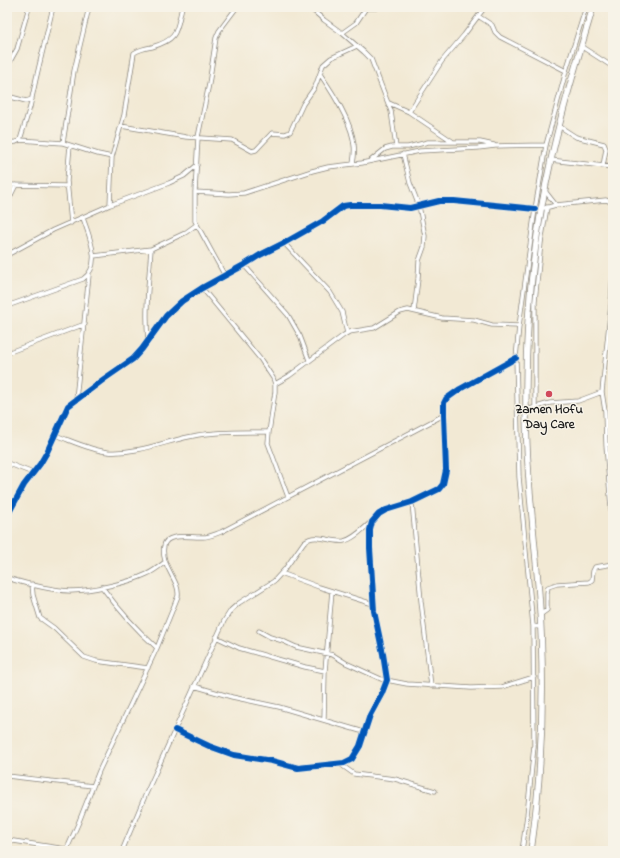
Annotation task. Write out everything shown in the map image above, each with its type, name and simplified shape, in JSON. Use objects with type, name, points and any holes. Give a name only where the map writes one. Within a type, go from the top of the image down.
[{"type":"main road","points":[[531,851],[542,750],[543,718],[540,615],[531,511],[526,410],[529,299],[544,208],[545,190],[550,160],[593,7]]},
{"type":"street","points":[[7,67],[18,49],[28,7]]},
{"type":"street","points":[[63,143],[73,76],[89,7]]},
{"type":"street","points":[[110,205],[112,157],[121,126],[134,53],[138,50],[160,44],[174,36],[177,32],[182,7]]},
{"type":"street","points":[[225,276],[196,225],[195,192],[198,137],[209,84],[216,38],[219,31],[237,7]]},
{"type":"street","points":[[309,7],[342,33],[370,59],[389,103],[393,118],[393,130],[396,147]]},
{"type":"street","points":[[342,33],[356,23],[366,8],[378,7]]},
{"type":"street","points":[[409,112],[442,62],[485,7]]},
{"type":"street","points":[[522,851],[534,746],[534,677],[533,626],[519,477],[516,358],[535,209],[546,145],[566,71],[586,7]]},
{"type":"street","points":[[20,140],[32,99],[52,8]]},
{"type":"street","points":[[478,16],[492,25],[495,32],[500,37],[566,71]]},
{"type":"street","points":[[121,126],[157,133],[232,140],[252,151],[256,150],[272,133],[289,133],[292,130],[303,104],[315,86],[323,65],[327,61],[356,46]]},
{"type":"street","points":[[582,47],[613,67]]},
{"type":"street","points":[[320,74],[350,126],[354,145],[353,164]]},
{"type":"street","points":[[7,96],[26,101],[32,99]]},
{"type":"street","points":[[26,101],[30,107]]},
{"type":"street","points":[[389,103],[409,112],[453,142]]},
{"type":"street","points":[[559,126],[576,137],[604,144],[606,149],[603,166]]},
{"type":"street","points":[[7,142],[20,140],[63,143],[112,157]]},
{"type":"street","points":[[369,162],[385,149],[428,142],[480,142],[495,146]]},
{"type":"street","points":[[70,145],[68,161],[68,186],[71,222]]},
{"type":"street","points":[[195,192],[229,194],[244,193],[328,167],[369,162],[420,151],[495,146],[546,145]]},
{"type":"street","points":[[403,154],[410,183],[419,206],[424,228],[425,241],[419,261],[414,311]]},
{"type":"street","points":[[550,160],[613,167]]},
{"type":"street","points":[[7,255],[40,236],[71,222],[184,176],[197,165]]},
{"type":"street","points":[[7,185],[68,186]]},
{"type":"street","points":[[7,203],[16,185]]},
{"type":"street","points":[[545,190],[556,205]]},
{"type":"street","points":[[7,516],[21,490],[47,452],[68,406],[133,359],[166,316],[174,308],[202,288],[323,221],[343,206],[380,205],[410,208],[439,202],[454,201],[535,209]]},
{"type":"street","points":[[535,407],[535,301],[544,208],[556,205],[612,201]]},
{"type":"street","points":[[76,399],[89,275],[93,266],[94,256],[83,218]]},
{"type":"street","points":[[94,256],[151,249],[185,233],[196,225]]},
{"type":"street","points":[[284,243],[330,292],[342,312],[347,333]]},
{"type":"street","points":[[148,340],[146,304],[151,249]]},
{"type":"street","points":[[244,265],[288,315],[300,336],[309,360]]},
{"type":"street","points":[[613,270],[612,304],[602,392],[612,494],[613,533]]},
{"type":"street","points":[[7,306],[83,279],[89,275]]},
{"type":"street","points":[[202,288],[262,360],[276,384],[269,432],[270,450],[288,497]]},
{"type":"street","points":[[276,384],[290,376],[334,341],[347,333],[374,328],[391,316],[404,310],[442,318],[474,320],[492,325],[519,326]]},
{"type":"street","points":[[7,352],[85,324]]},
{"type":"street","points":[[122,851],[144,796],[216,637],[231,610],[239,603],[274,581],[282,573],[307,539],[323,538],[337,541],[347,540],[352,538],[372,522],[379,514],[386,510],[412,502],[439,489],[443,484],[446,470],[444,403],[446,399],[450,394],[516,358]]},
{"type":"street","points":[[526,410],[550,403],[578,401],[602,392]]},
{"type":"street","points":[[7,840],[66,850],[124,716],[157,648],[178,592],[177,585],[165,562],[164,545],[168,539],[171,537],[211,536],[444,415]]},
{"type":"street","points":[[55,435],[98,450],[116,452],[140,450],[211,433],[269,432]]},
{"type":"street","points":[[606,445],[613,444]]},
{"type":"street","points":[[7,463],[34,473]]},
{"type":"street","points":[[412,502],[421,602],[431,686]]},
{"type":"street","points":[[175,730],[222,751],[299,768],[340,764],[348,762],[354,756],[370,715],[387,680],[384,654],[373,604],[370,554],[370,530],[372,522]]},
{"type":"street","points":[[7,578],[71,591],[102,587],[132,579],[148,574],[165,562]]},
{"type":"street","points":[[540,615],[547,610],[548,587],[557,584],[589,582],[592,580],[595,567],[613,564]]},
{"type":"street","points":[[282,573],[373,604]]},
{"type":"street","points":[[32,584],[33,595],[40,618],[54,628],[84,657],[100,662],[148,668]]},
{"type":"street","points":[[102,587],[116,607],[157,648]]},
{"type":"street","points":[[324,720],[326,654],[332,591]]},
{"type":"street","points":[[533,626],[540,627]]},
{"type":"street","points":[[259,631],[296,647],[333,656],[387,680],[406,684],[471,688],[502,687],[534,677]]},
{"type":"street","points":[[216,637],[240,648],[305,667],[325,671]]},
{"type":"street","points":[[194,686],[232,697],[279,707],[364,732]]},
{"type":"street","points":[[340,764],[354,774],[395,779],[435,791]]},
{"type":"street","points":[[7,776],[93,786]]},
{"type":"cycle path","points":[[7,516],[24,485],[47,452],[68,406],[133,359],[166,316],[182,301],[260,255],[323,221],[343,206],[380,205],[410,208],[439,201],[454,201],[535,209]]},
{"type":"cycle path","points":[[175,730],[209,746],[234,755],[272,761],[298,768],[344,763],[352,759],[360,746],[370,715],[387,680],[374,611],[370,548],[370,530],[372,522],[379,514],[386,510],[412,502],[439,489],[443,484],[446,470],[444,415],[444,403],[446,399],[460,389],[516,358]]},
{"type":"place","name":"Zamen Hofu Day Care","points":[[549,394]]}]
